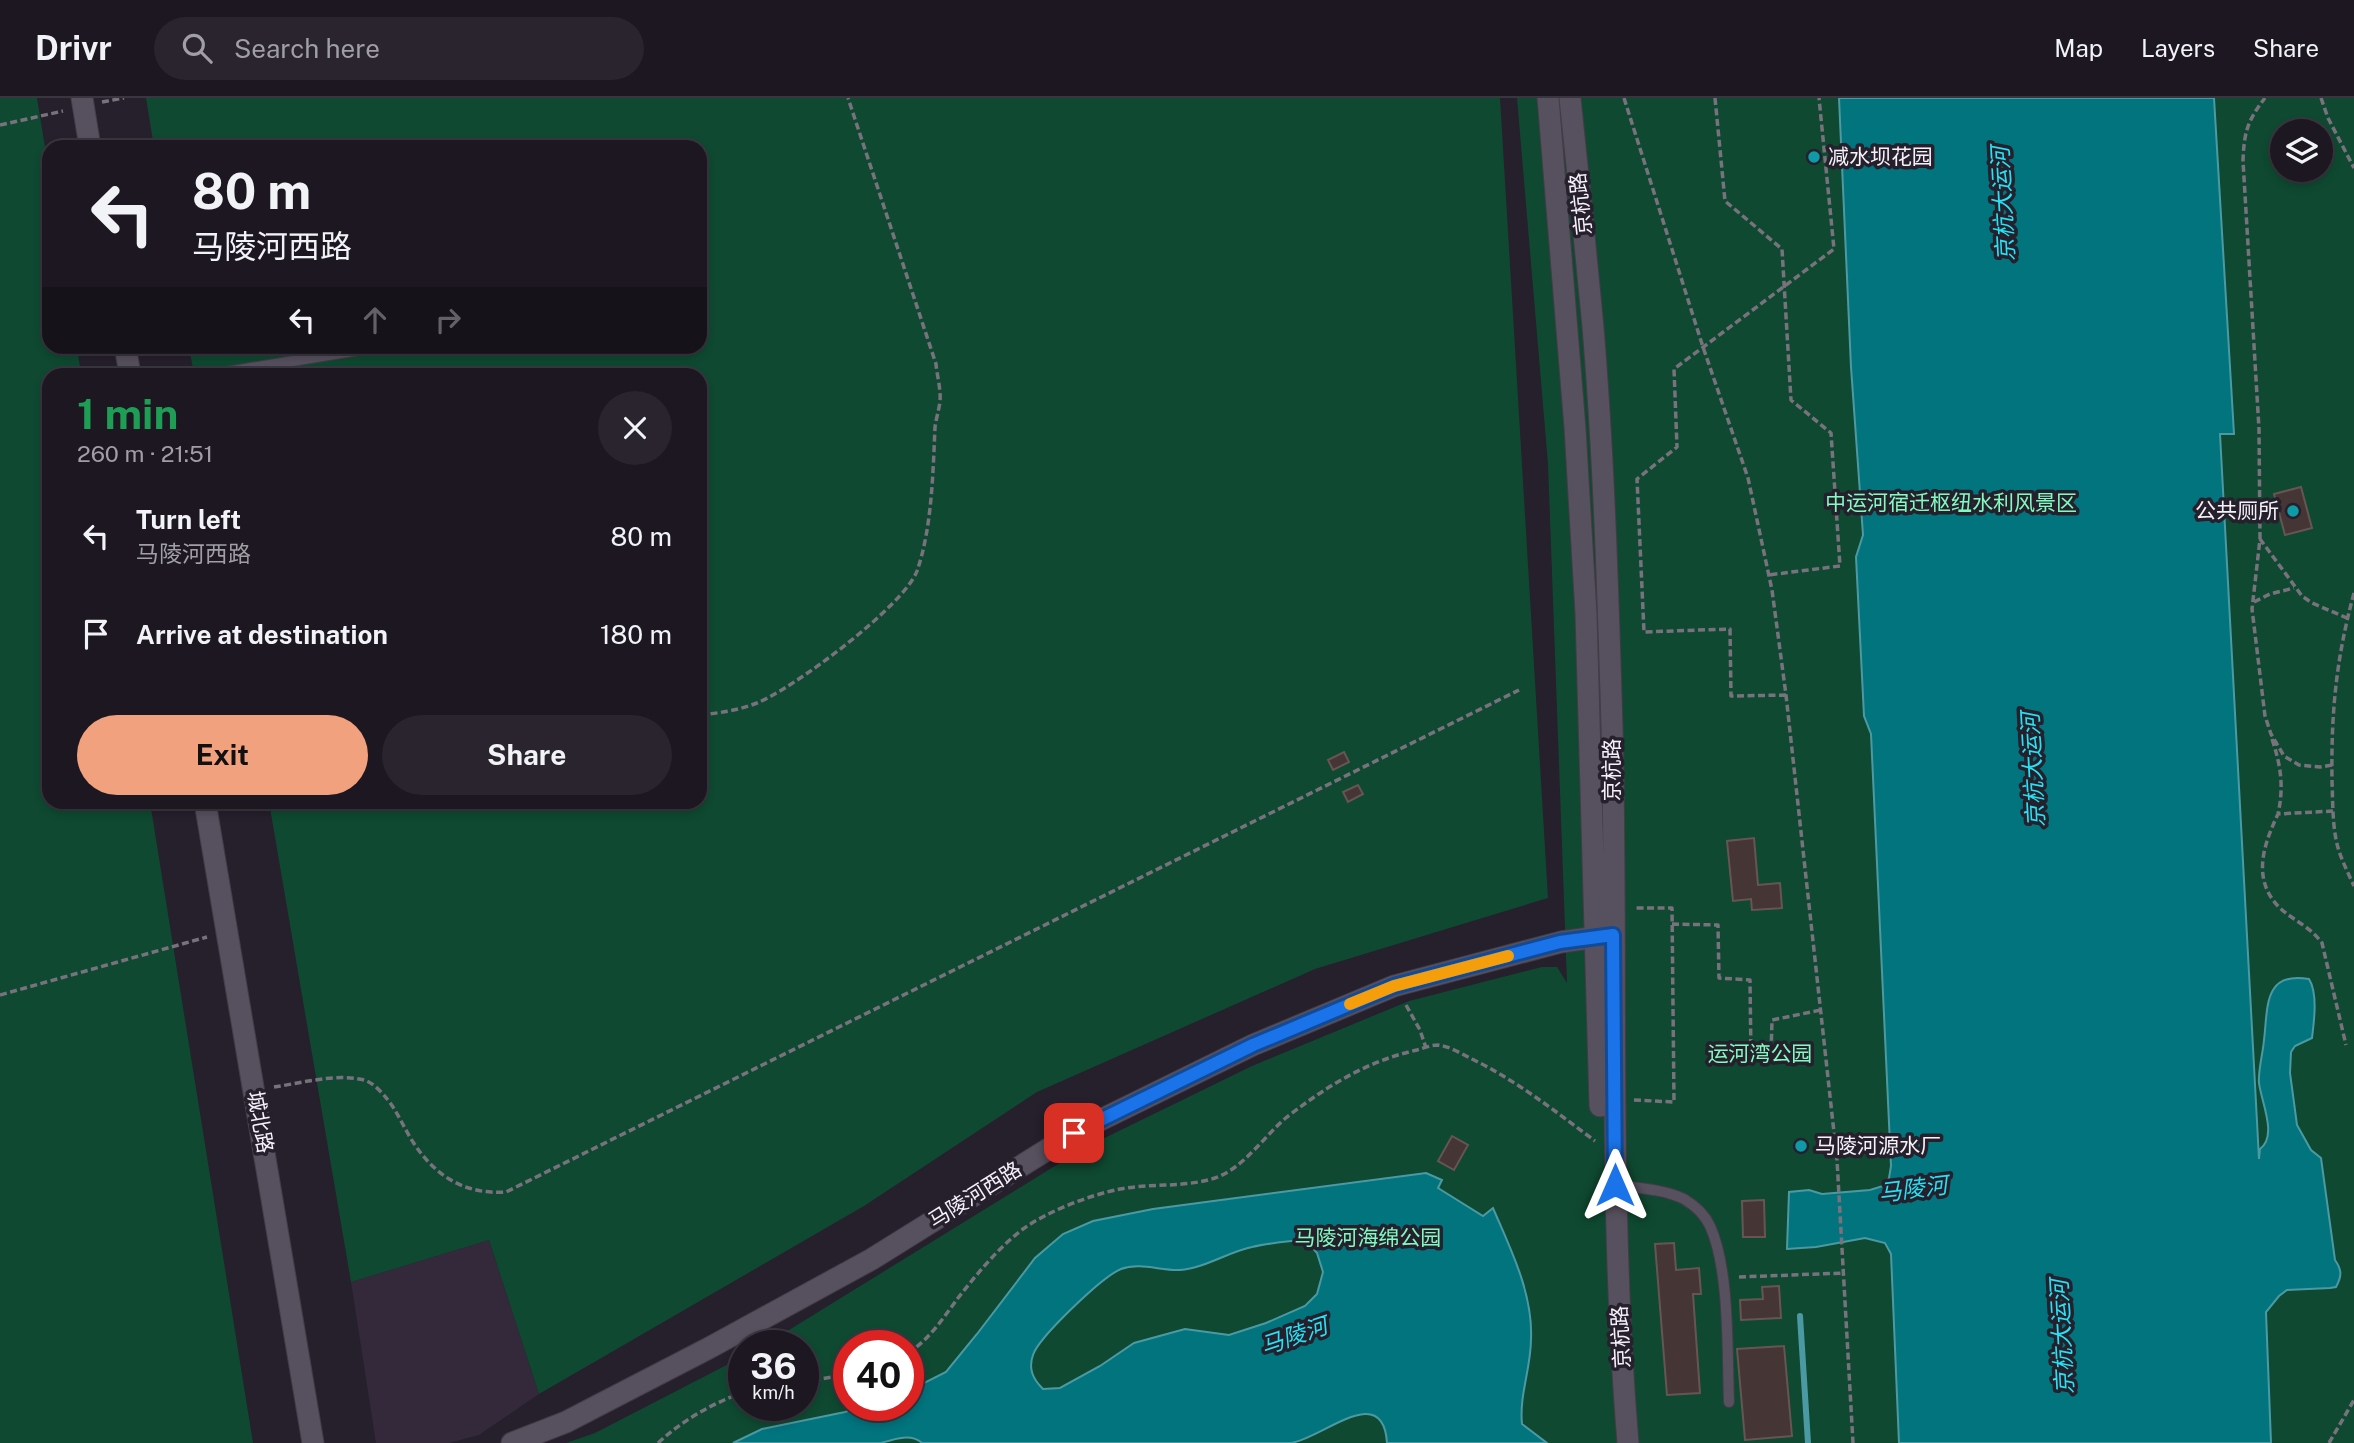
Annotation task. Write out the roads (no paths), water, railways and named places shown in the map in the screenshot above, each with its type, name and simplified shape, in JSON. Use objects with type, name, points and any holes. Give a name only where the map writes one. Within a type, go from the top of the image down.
[{"type":"street","name":"京杭路","points":[[1548,98],[1575,428],[1605,936],[1622,1365],[1628,1443]]},
{"type":"street","name":"京杭路","points":[[1570,98],[1593,328],[1604,496],[1612,729],[1613,909],[1605,936],[1601,1146],[1607,1341],[1614,1443]]},
{"type":"street","points":[[82,102],[89,140]]},
{"type":"street","name":"城北路","points":[[206,809],[313,1443]]},
{"type":"street","name":"马陵河西路","points":[[512,1443],[566,1422],[709,1348],[872,1259],[1074,1133],[1253,1045],[1394,986],[1560,942],[1605,936]]},
{"type":"lane","points":[[251,368],[335,354]]},
{"type":"lane","points":[[1615,1185],[1658,1191],[1683,1199],[1699,1210],[1709,1224],[1723,1277],[1730,1402]]},
{"type":"water","name":"京杭大运河","points":[[1839,98],[2214,98],[2234,434],[2220,434],[2259,1159],[2260,1149],[2268,1136],[2259,1078],[2271,994],[2283,981],[2294,978],[2309,979],[2314,1000],[2312,1038],[2295,1046],[2291,1052],[2290,1073],[2297,1125],[2311,1150],[2321,1158],[2335,1260],[2340,1273],[2336,1287],[2287,1290],[2266,1312],[2271,1443],[1899,1443],[1891,1254],[1885,1243],[1865,1238],[1787,1249],[1789,1192],[1809,1190],[1822,1194],[1870,1190],[1883,1186],[1889,1178],[1891,1166],[1871,734],[1864,716],[1856,557],[1863,535],[1851,367]]},
{"type":"water","points":[[1426,1173],[1442,1180],[1438,1188],[1483,1216],[1493,1208],[1515,1260],[1531,1323],[1522,1424],[1547,1443],[1387,1443],[1383,1425],[1374,1416],[1362,1414],[1290,1443],[922,1443],[908,1438],[881,1443],[733,1443],[762,1429],[801,1421],[819,1421],[819,1417],[833,1414],[833,1421],[924,1421],[924,1383],[946,1372],[1035,1258],[1063,1234],[1093,1221],[1153,1209]],"holes":[[[1300,1240],[1310,1245],[1317,1253],[1323,1272],[1317,1294],[1305,1306],[1229,1335],[1185,1329],[1134,1343],[1060,1388],[1043,1389],[1034,1378],[1031,1365],[1038,1346],[1086,1295],[1121,1269],[1136,1266],[1180,1270],[1243,1249]]]},
{"type":"waterway","name":"马陵河","points":[[1800,1316],[1808,1443]]},
{"type":"place","name":"减水坝花园","points":[[1814,157]]},
{"type":"place","name":"公共厕所","points":[[2293,511]]},
{"type":"place","name":"马陵河源水厂","points":[[1801,1146]]},
{"type":"park label","name":"中运河宿迁枢纽水利风景区","points":[[1951,503]]},
{"type":"park label","name":"运河湾公园","points":[[1760,1054]]},
{"type":"park label","name":"马陵河海绵公园","points":[[1368,1238]]}]
